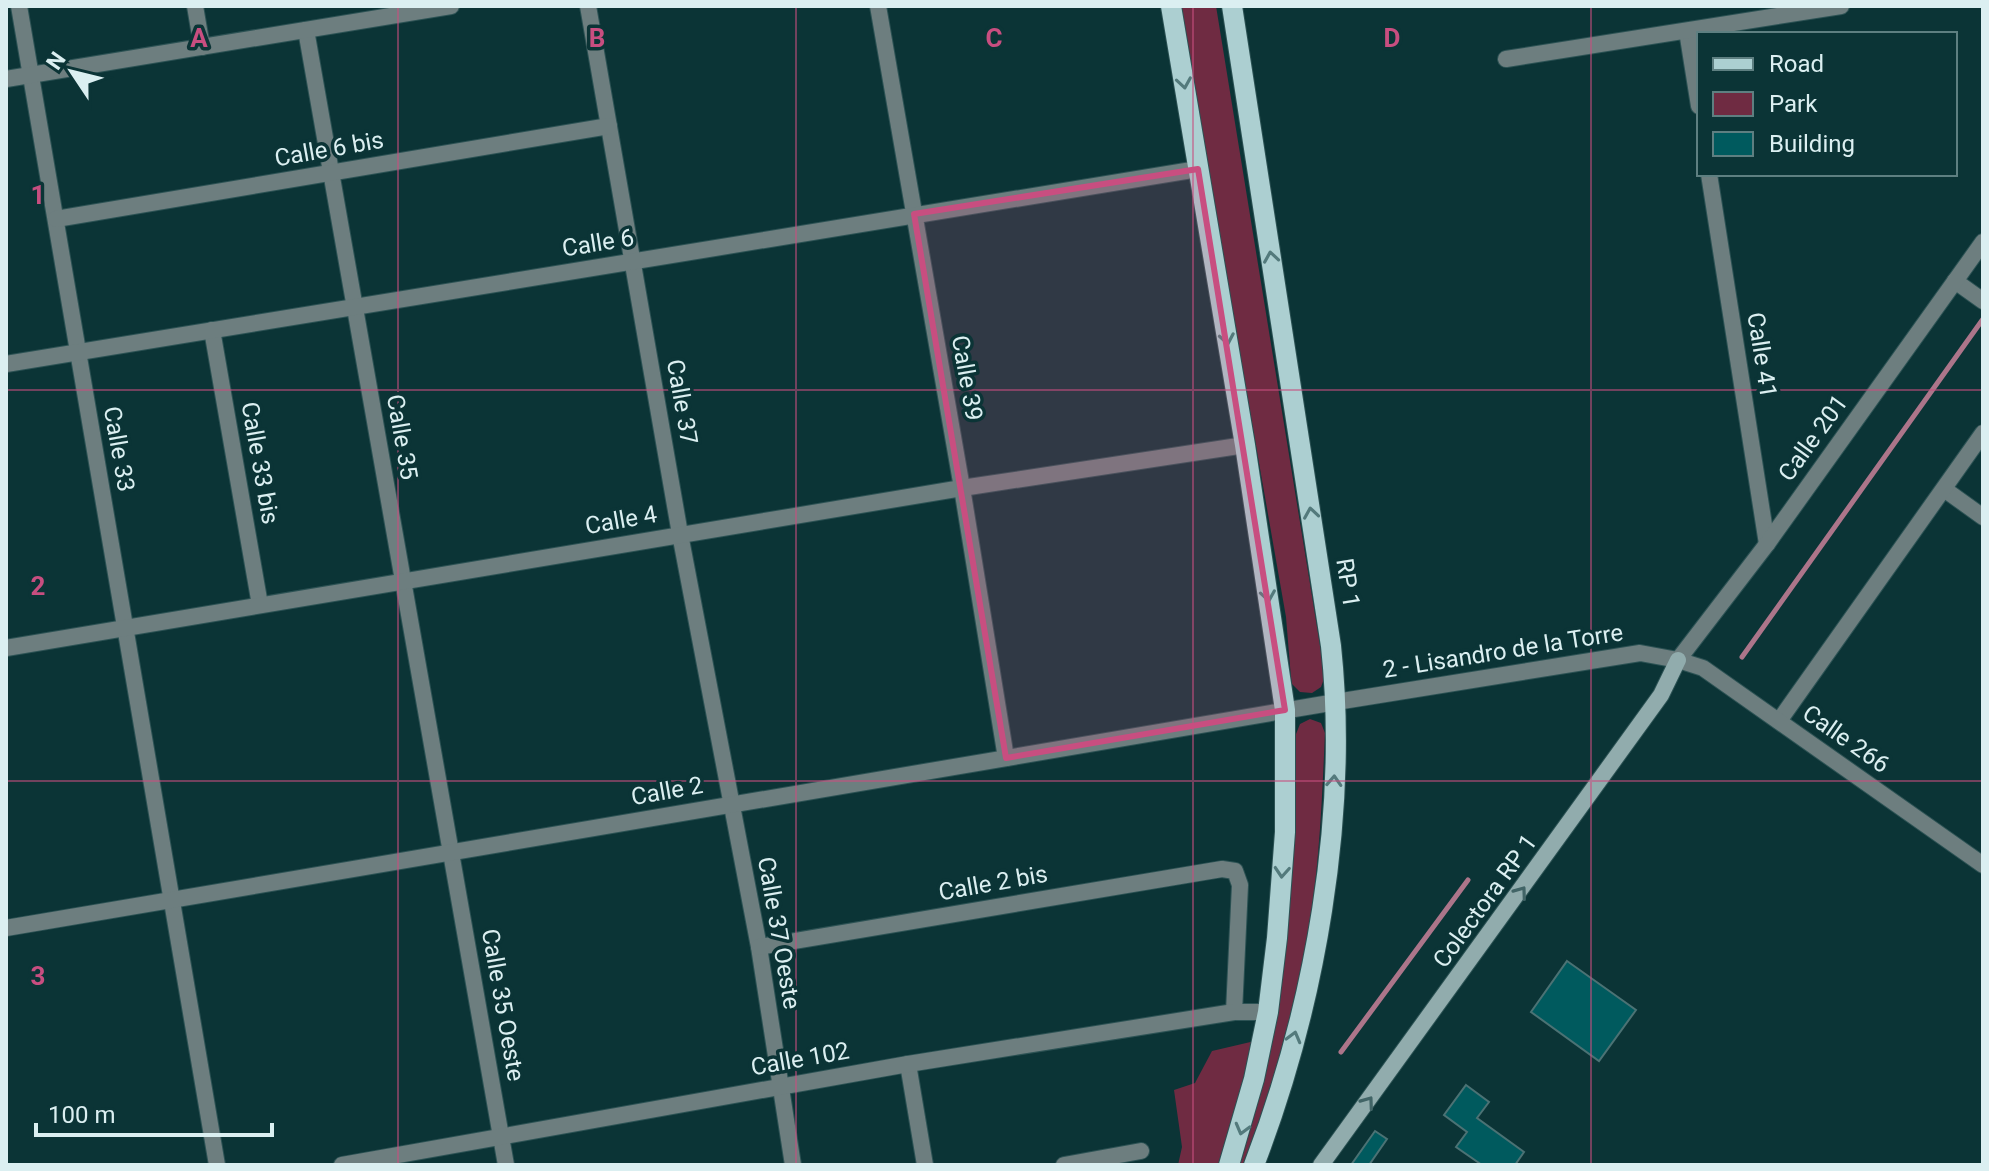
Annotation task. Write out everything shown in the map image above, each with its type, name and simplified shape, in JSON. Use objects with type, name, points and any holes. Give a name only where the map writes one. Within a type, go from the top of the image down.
[{"type":"main road","points":[[1171,6],[1245,445],[1285,710],[1285,832],[1277,938],[1268,1012],[1234,1164]]},
{"type":"main road","name":"RP 1","points":[[1232,6],[1331,646],[1336,702],[1333,801],[1316,942],[1283,1077],[1254,1165]]},
{"type":"main road","name":"Colectora RP 1","points":[[1321,1165],[1653,707],[1678,660]]},
{"type":"street","name":"Calle 33","points":[[19,6],[217,1165]]},
{"type":"street","points":[[195,6],[202,47]]},
{"type":"street","points":[[6,79],[451,6]]},
{"type":"street","name":"Calle 37","points":[[588,6],[680,534],[732,805]]},
{"type":"street","name":"Calle 39","points":[[878,6],[1006,758]]},
{"type":"street","points":[[1506,59],[1841,6]]},
{"type":"street","name":"Calle 35","points":[[306,30],[452,852]]},
{"type":"street","points":[[1687,31],[1697,94]]},
{"type":"street","name":"Calle 6 bis","points":[[56,219],[609,126]]},
{"type":"street","name":"Calle 6","points":[[6,364],[1198,169]]},
{"type":"street","name":"Calle 41","points":[[1709,176],[1767,544]]},
{"type":"street","name":"Calle 201","points":[[1678,660],[1767,544],[1983,242]]},
{"type":"street","points":[[1955,281],[1983,301]]},
{"type":"street","name":"Calle 33 bis","points":[[212,330],[260,605]]},
{"type":"street","points":[[1779,721],[1983,433]]},
{"type":"street","name":"Calle 4","points":[[6,648],[405,583],[680,534],[1245,445]]},
{"type":"street","points":[[1944,489],[1983,517]]},
{"type":"street","name":"2 - Lisandro de la Torre","points":[[1336,702],[1640,653],[1678,660]]},
{"type":"street","name":"Calle 266","points":[[1678,660],[1703,668],[1983,865]]},
{"type":"street","name":"Calle 2","points":[[6,928],[1336,702]]},
{"type":"street","name":"Calle 37 Oeste","points":[[732,805],[759,947],[793,1165]]},
{"type":"street","name":"Calle 35 Oeste","points":[[452,852],[506,1165]]},
{"type":"street","name":"Calle 2 bis","points":[[759,947],[1222,869],[1235,871],[1240,885],[1234,1012]]},
{"type":"street","name":"Calle 102","points":[[342,1165],[908,1064],[1234,1012],[1268,1012]]},
{"type":"street","points":[[908,1064],[925,1165]]},
{"type":"street","points":[[1069,1165],[1141,1151]]},
{"type":"highlighted area","points":[[1198,169],[1285,710],[1006,758],[914,214]]},
{"type":"green space","points":[[1179,6],[1216,6],[1325,676],[1321,687],[1312,693],[1300,692],[1292,684],[1286,617]]},
{"type":"green space","points":[[1310,719],[1321,723],[1325,733],[1317,863],[1307,941],[1288,1026],[1263,1110],[1243,1165],[1232,1165],[1289,890],[1296,734],[1300,724]]},
{"type":"green space","points":[[1259,1040],[1229,1142],[1219,1165],[1178,1165],[1182,1147],[1174,1090],[1195,1083],[1212,1051]]},
{"type":"building","points":[[1567,961],[1636,1010],[1599,1061],[1531,1012]]},
{"type":"building","points":[[1466,1085],[1489,1102],[1477,1118],[1524,1152],[1515,1165],[1482,1165],[1456,1147],[1467,1132],[1444,1115]]},
{"type":"building","points":[[1375,1131],[1387,1139],[1369,1165],[1351,1165]]},
{"type":"waterway","points":[[1742,657],[1983,319]]},
{"type":"waterway","points":[[1341,1052],[1468,880]]}]
